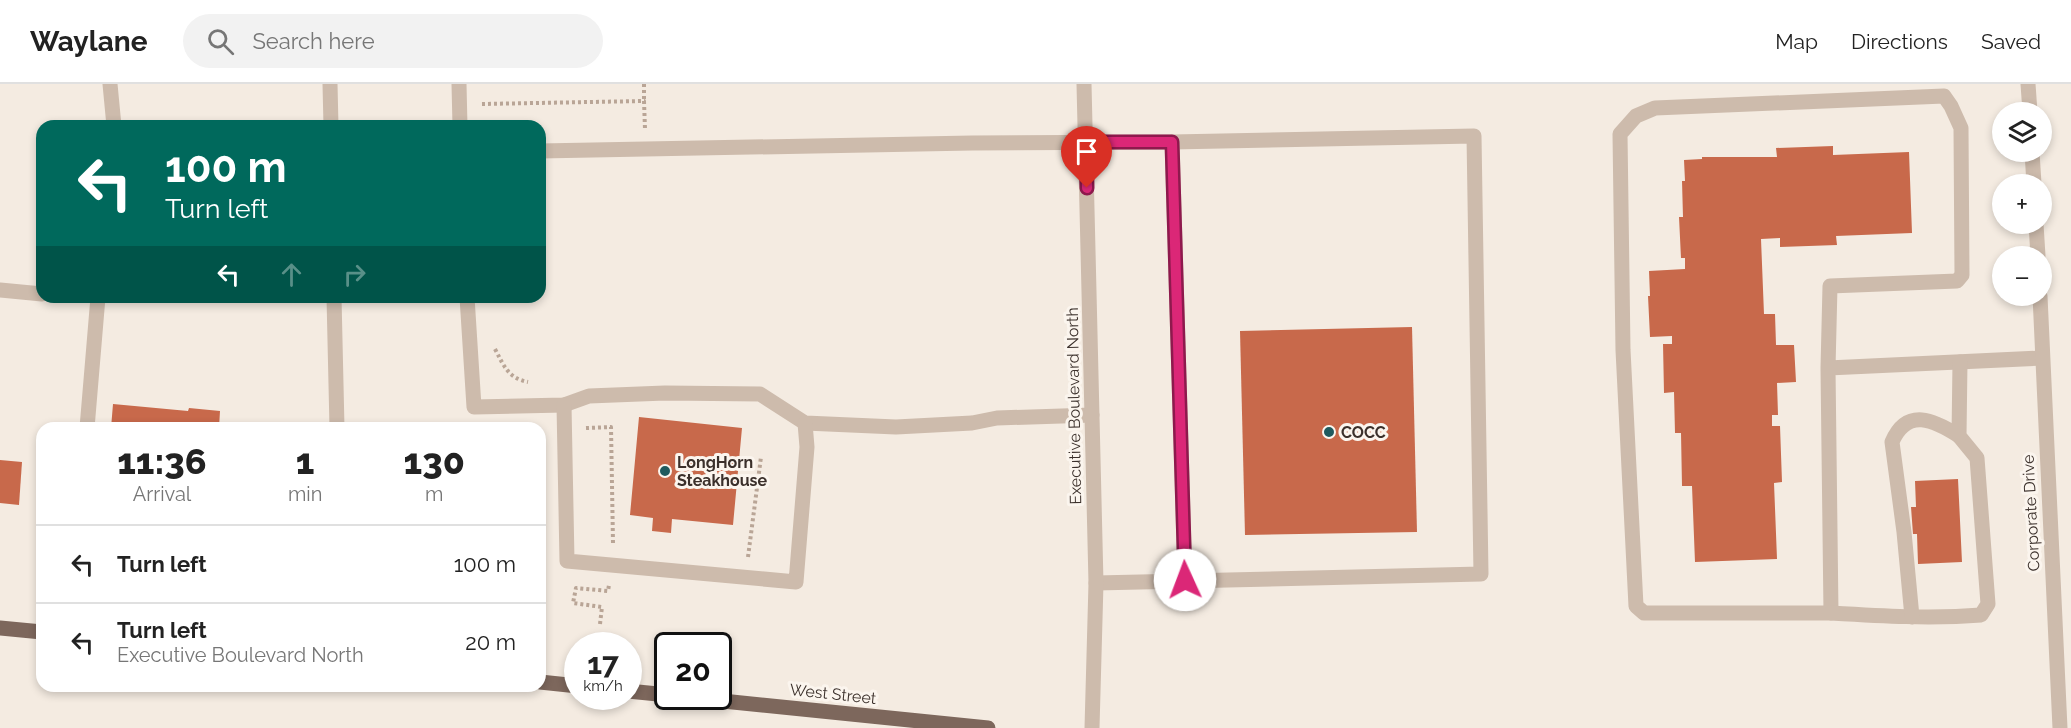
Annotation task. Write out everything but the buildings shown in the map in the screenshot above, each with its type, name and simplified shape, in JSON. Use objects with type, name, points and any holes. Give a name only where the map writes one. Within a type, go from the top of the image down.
[{"type":"main road","points":[[0,628],[36,631]]},
{"type":"main road","points":[[546,683],[564,685]]},
{"type":"main road","name":"West Street","points":[[732,702],[988,728]]},
{"type":"street","points":[[110,84],[113,120]]},
{"type":"street","points":[[330,84],[332,120]]},
{"type":"street","points":[[459,84],[460,120]]},
{"type":"street","name":"Executive Boulevard North","points":[[1084,84],[1096,583],[1092,728]]},
{"type":"street","points":[[2028,84],[2029,102]]},
{"type":"street","points":[[1831,613],[1828,368],[1830,286],[1958,281],[1962,275],[1961,128],[1944,96],[1655,108],[1636,116],[1620,134],[1623,350],[1636,606],[1644,613],[1831,613],[1912,617],[1981,615],[1988,604],[1977,458],[1959,436],[1940,423],[1926,419],[1907,423],[1898,429],[1892,442],[1912,617]]},
{"type":"street","points":[[546,151],[1474,136],[1481,574],[1096,583]]},
{"type":"street","points":[[1172,142],[1185,580]]},
{"type":"street","points":[[0,290],[36,293]]},
{"type":"street","points":[[88,422],[97,303]]},
{"type":"street","points":[[334,303],[337,422]]},
{"type":"street","points":[[467,303],[474,407],[564,405],[589,396],[665,393],[760,394],[805,423],[896,428],[972,423],[998,418],[1092,415]]},
{"type":"street","name":"Corporate Drive","points":[[2040,306],[2060,728]]},
{"type":"street","points":[[1828,368],[2042,358]]},
{"type":"street","points":[[1959,436],[1960,362]]},
{"type":"street","points":[[564,405],[567,561],[796,582],[807,447],[805,423]]},
{"type":"path","points":[[644,84],[645,148]]},
{"type":"path","points":[[459,105],[644,101]]},
{"type":"path","points":[[565,428],[611,427],[614,543],[625,544]]},
{"type":"path","points":[[738,556],[749,557],[761,457]]},
{"type":"place","name":"COCC","points":[[1329,432]]},
{"type":"place","name":"LongHorn Steakhouse","points":[[665,471]]},
{"type":"route","points":[[1087,188],[1086,142],[1172,142],[1185,580]]}]
